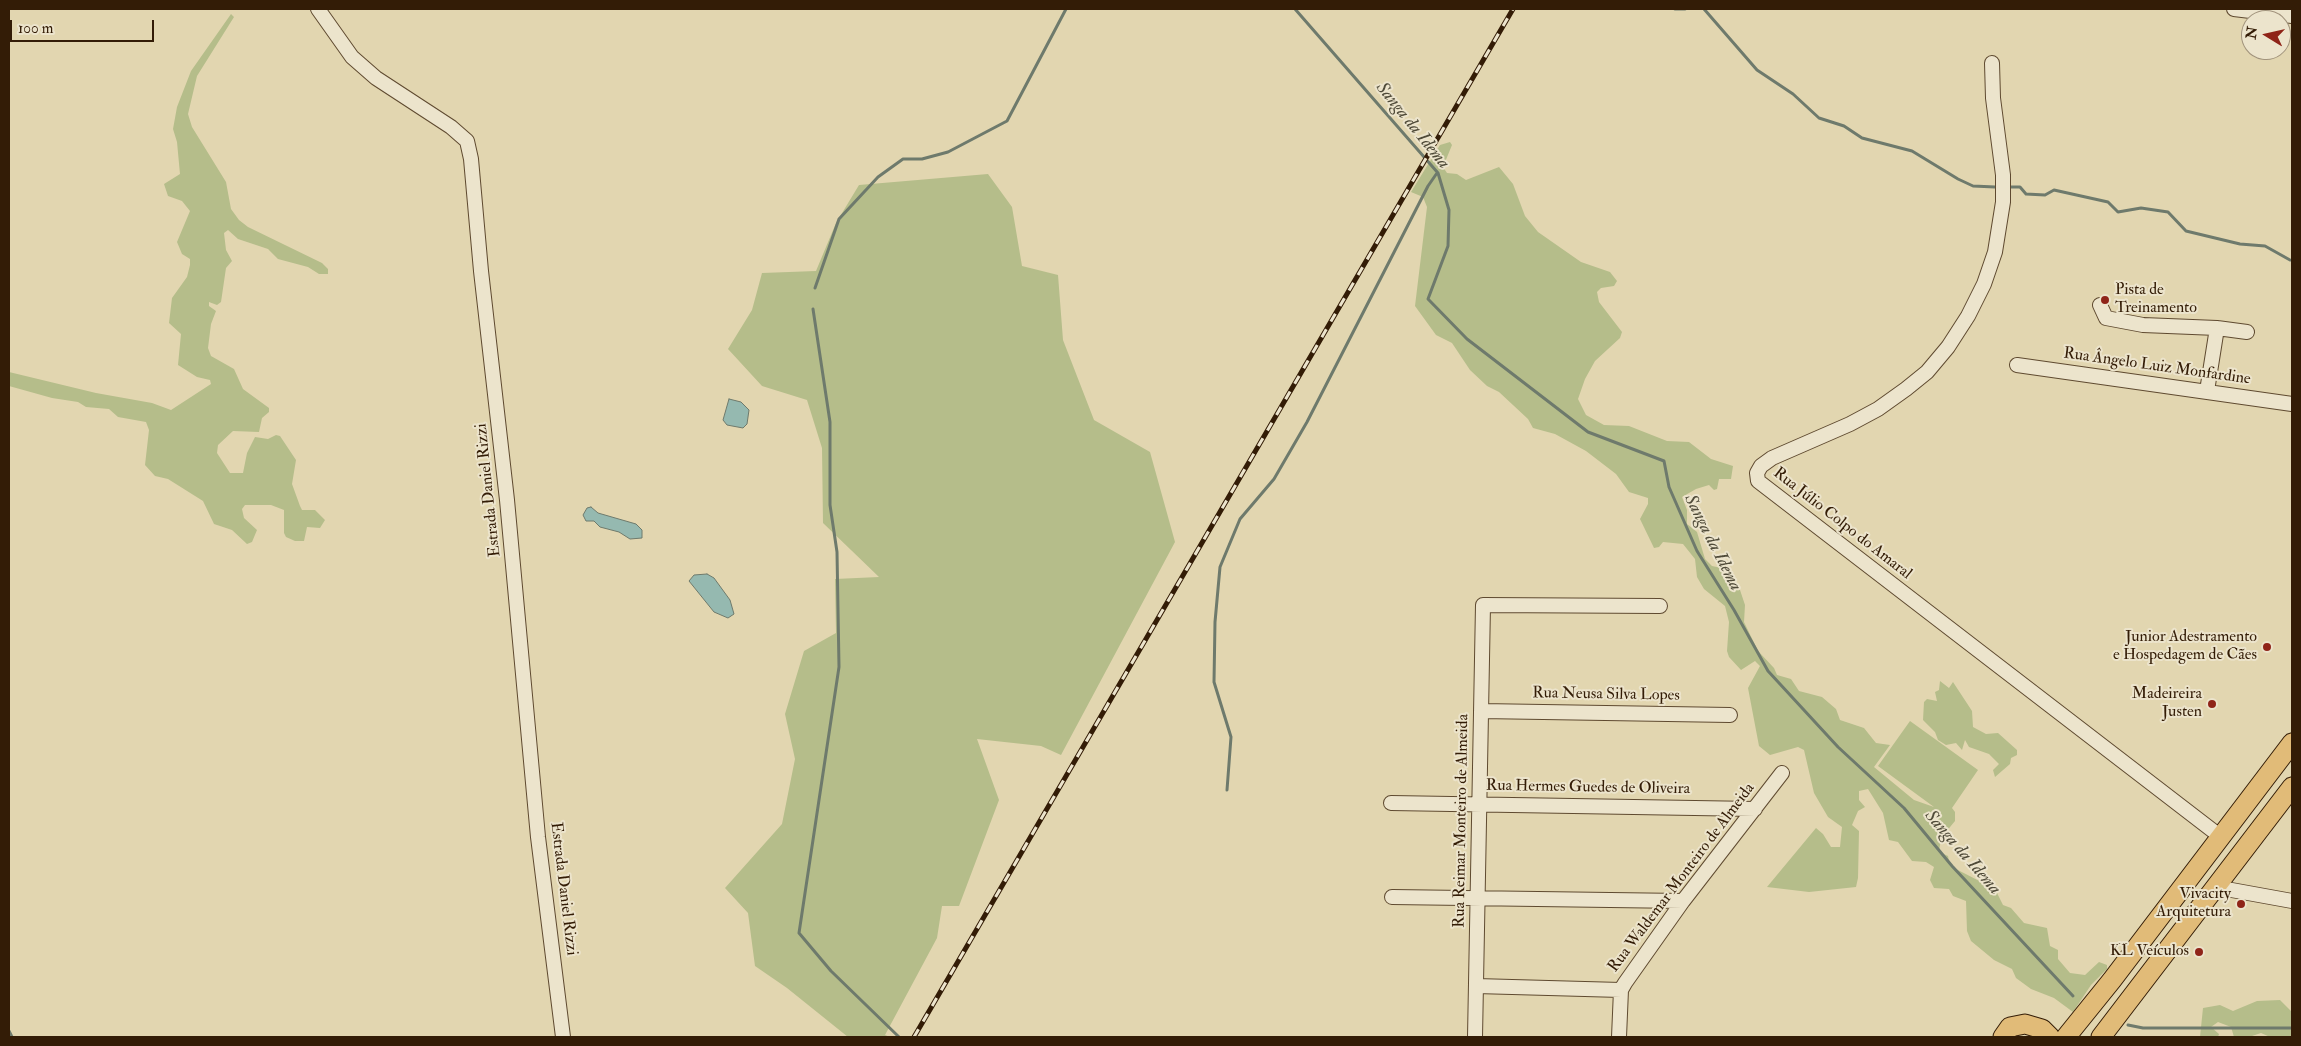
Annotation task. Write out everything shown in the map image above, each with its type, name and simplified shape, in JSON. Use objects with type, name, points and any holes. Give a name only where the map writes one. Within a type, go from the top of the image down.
[{"type":"highway","points":[[2066,1037],[2292,743]]},
{"type":"highway","points":[[2101,1037],[2215,887],[2290,794]]},
{"type":"highway","points":[[2003,1037],[2010,1027],[2025,1024],[2042,1029],[2050,1037]]},
{"type":"street","name":"Estrada Daniel Rizzi","points":[[318,9],[352,57],[376,78],[451,128],[467,141],[471,159],[481,271],[507,500],[538,837],[557,976],[563,1037]]},
{"type":"street","points":[[2234,9],[2292,16]]},
{"type":"street","name":"Rua Júlio Colpo do Amaral","points":[[1992,63],[2003,195],[1995,252],[1984,284],[1948,347],[1927,372],[1878,409],[1817,440],[1772,458],[1761,466],[1757,473],[1758,481],[2221,837]]},
{"type":"street","points":[[2100,305],[2106,318],[2143,325],[2217,328],[2247,332]]},
{"type":"street","points":[[2207,391],[2217,328]]},
{"type":"street","name":"Rua Ângelo Luiz Monfardine","points":[[2017,365],[2292,404]]},
{"type":"street","name":"Rua Reimar Monteiro de Almeida","points":[[1475,1037],[1483,605],[1660,606]]},
{"type":"street","name":"Rua Neusa Silva Lopes","points":[[1481,711],[1730,715]]},
{"type":"street","name":"Rua Waldemar Monteiro de Almeida","points":[[1619,1037],[1621,990],[1683,901],[1782,773]]},
{"type":"street","name":"Rua Hermes Guedes de Oliveira","points":[[1391,803],[1755,809]]},
{"type":"street","points":[[2215,887],[2292,901]]},
{"type":"street","points":[[1392,897],[1683,901]]},
{"type":"street","points":[[1476,986],[1621,990]]},
{"type":"green space","points":[[231,14],[234,17],[197,76],[188,114],[192,127],[226,182],[231,209],[239,220],[248,227],[322,263],[328,269],[328,274],[319,274],[308,267],[278,259],[268,249],[238,239],[228,230],[224,233],[226,250],[232,261],[226,268],[221,302],[217,305],[209,302],[209,306],[216,311],[211,324],[208,348],[211,356],[234,369],[243,389],[269,408],[269,412],[262,418],[259,432],[233,431],[218,445],[217,453],[230,473],[243,473],[247,453],[255,437],[268,439],[276,435],[280,436],[296,460],[292,484],[302,510],[315,510],[325,520],[320,528],[307,527],[304,541],[295,541],[286,537],[284,533],[284,510],[271,505],[245,505],[242,509],[244,518],[257,530],[252,542],[247,544],[232,530],[214,524],[203,501],[168,479],[155,476],[145,465],[149,430],[146,422],[118,417],[109,409],[86,407],[78,402],[52,398],[9,386],[9,372],[96,393],[152,403],[171,410],[211,384],[210,380],[197,377],[178,365],[181,334],[169,323],[172,298],[187,277],[190,265],[190,259],[182,254],[177,242],[190,211],[182,201],[168,196],[164,184],[180,174],[177,142],[173,129],[177,107],[191,71]]},
{"type":"green space","points":[[1450,142],[1452,145],[1443,167],[1447,173],[1457,174],[1466,180],[1499,167],[1513,184],[1525,216],[1538,232],[1581,262],[1610,272],[1617,281],[1614,286],[1601,288],[1597,292],[1599,302],[1622,332],[1620,338],[1595,361],[1585,379],[1578,399],[1586,415],[1604,425],[1629,426],[1667,441],[1689,442],[1711,459],[1733,466],[1731,479],[1719,479],[1717,489],[1714,490],[1709,485],[1696,489],[1682,497],[1687,510],[1687,524],[1697,532],[1705,559],[1712,566],[1726,569],[1740,590],[1745,605],[1744,622],[1758,651],[1774,668],[1777,675],[1791,679],[1799,691],[1822,697],[1836,709],[1840,720],[1864,728],[1876,743],[1890,745],[1874,767],[1914,800],[1934,807],[1878,766],[1910,721],[1978,770],[1952,808],[1955,812],[1955,821],[1941,838],[1939,852],[1948,856],[1950,866],[1995,889],[2003,905],[2011,908],[2024,923],[2047,928],[2050,946],[2058,950],[2058,959],[2070,973],[2085,975],[2099,962],[2107,965],[2107,969],[2091,985],[2073,1012],[2054,998],[2031,989],[2016,978],[2012,969],[1994,960],[1971,941],[1967,931],[1966,901],[1953,896],[1949,889],[1934,888],[1930,880],[1934,867],[1926,862],[1912,861],[1898,842],[1889,840],[1883,813],[1868,789],[1859,791],[1859,800],[1865,807],[1858,811],[1852,825],[1859,831],[1858,878],[1856,887],[1809,892],[1767,887],[1816,828],[1823,834],[1831,847],[1840,847],[1842,827],[1828,817],[1814,793],[1804,750],[1798,747],[1770,755],[1759,746],[1748,688],[1760,666],[1755,661],[1741,670],[1729,657],[1727,651],[1729,622],[1725,606],[1704,589],[1697,577],[1695,559],[1683,544],[1663,542],[1659,547],[1654,548],[1640,519],[1648,504],[1648,498],[1629,492],[1616,474],[1586,451],[1555,434],[1533,428],[1528,419],[1499,392],[1487,386],[1470,370],[1452,343],[1436,335],[1415,306],[1427,207],[1423,197],[1411,192],[1440,145]]},
{"type":"green space","points":[[988,174],[1012,207],[1022,266],[1058,275],[1063,340],[1094,420],[1150,452],[1175,542],[1061,755],[1041,746],[977,739],[999,800],[959,906],[942,906],[937,938],[885,1035],[890,1037],[848,1037],[787,988],[755,966],[748,913],[725,888],[782,824],[795,759],[785,714],[804,651],[836,633],[835,579],[879,577],[823,523],[822,448],[807,400],[762,386],[728,349],[752,310],[762,273],[816,271],[836,223],[859,185]]},
{"type":"green space","points":[[1940,681],[1949,688],[1953,682],[1972,711],[1973,727],[1986,734],[1998,733],[2017,750],[2017,755],[2011,758],[2010,764],[1995,777],[1993,770],[1999,764],[1989,754],[1969,747],[1965,740],[1962,750],[1956,743],[1946,745],[1938,740],[1935,732],[1923,720],[1924,702],[1927,699],[1937,701],[1935,692],[1939,690]]},
{"type":"green space","points":[[2280,1000],[2292,1012],[2292,1037],[2270,1037],[2261,1033],[2249,1037],[2234,1037],[2231,1027],[2218,1022],[2211,1027],[2219,1034],[2218,1037],[2200,1037],[2203,1008],[2220,1005],[2233,1011],[2257,1001]]},
{"type":"water","points":[[729,399],[741,402],[749,410],[747,424],[743,428],[727,425],[723,420]]},
{"type":"water","points":[[591,507],[598,513],[636,524],[642,530],[642,538],[630,539],[619,532],[600,527],[594,521],[586,521],[583,515],[587,508]]},
{"type":"water","points":[[707,574],[714,578],[730,600],[734,614],[728,618],[714,612],[689,581],[694,575]]},
{"type":"waterway","points":[[815,288],[839,219],[878,177],[903,159],[922,159],[948,152],[1007,121],[1066,9]]},
{"type":"waterway","name":"Sanga da Idema","points":[[1295,9],[1438,173],[1449,210],[1448,246],[1428,299],[1467,339],[1588,432],[1664,461],[1669,487],[1697,551],[1734,610],[1768,671],[1838,747],[1904,808],[1952,866],[2073,996]]},
{"type":"waterway","points":[[1675,9],[1685,9]]},
{"type":"waterway","points":[[1704,9],[1757,70],[1793,94],[1819,118],[1844,126],[1862,138],[1912,151],[1973,186],[1995,187]]},
{"type":"waterway","points":[[1227,790],[1231,737],[1214,682],[1215,622],[1220,567],[1240,519],[1274,479],[1307,422],[1428,186],[1437,173]]},
{"type":"waterway","points":[[2011,187],[2020,187],[2026,194],[2045,195],[2054,190],[2108,202],[2118,212],[2141,208],[2168,212],[2186,231],[2240,244],[2265,246],[2290,260]]},
{"type":"waterway","points":[[813,309],[830,422],[830,505],[837,552],[839,667],[799,933],[831,971],[899,1037]]},
{"type":"waterway","name":"Sanga da Idema","points":[[2128,1025],[2143,1028],[2292,1028]]},
{"type":"waterway","points":[[9,1031],[12,1037]]},
{"type":"railway","points":[[914,1037],[1513,9]]},
{"type":"place","name":"Pista de Treinamento","points":[[2105,300]]},
{"type":"place","name":"Junior Adestramento e Hospedagem de Cães","points":[[2267,647]]},
{"type":"place","name":"Madeireira Justen","points":[[2212,704]]},
{"type":"place","name":"Vivacity Arquitetura","points":[[2241,904]]},
{"type":"place","name":"KL Veículos","points":[[2199,952]]}]
